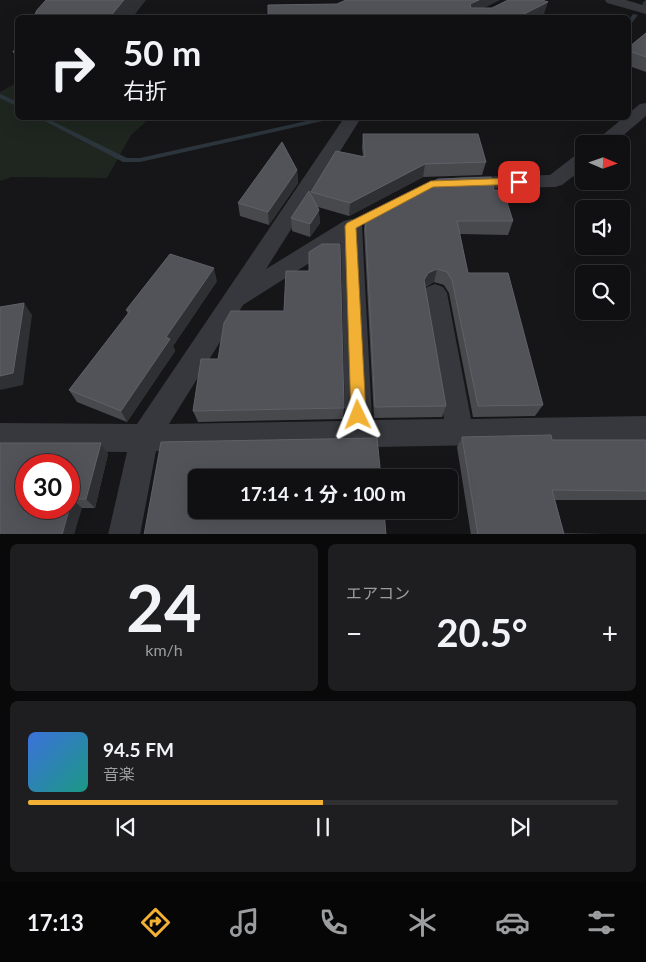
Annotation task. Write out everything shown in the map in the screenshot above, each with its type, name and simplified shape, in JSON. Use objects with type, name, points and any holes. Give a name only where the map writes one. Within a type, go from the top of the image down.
[{"type":"street","points":[[612,0],[646,10]]},
{"type":"street","points":[[613,135],[646,108]]},
{"type":"street","points":[[124,534],[144,438],[351,120]]},
{"type":"street","points":[[440,184],[555,181],[575,165]]},
{"type":"street","points":[[233,301],[359,222],[359,434]]},
{"type":"street","points":[[435,293],[460,432]]},
{"type":"street","points":[[0,437],[144,438],[646,429]]},
{"type":"shaded area","points":[[15,84],[15,120],[148,120],[131,135],[107,178],[12,177],[0,181],[0,92]]},
{"type":"building","points":[[46,0],[124,0],[112,15],[34,15]]},
{"type":"building","points":[[346,0],[479,0],[470,4],[471,8],[492,8],[508,0],[542,0],[548,2],[522,15],[268,15],[268,5],[337,4]]},
{"type":"building","points":[[646,33],[646,57],[631,52],[631,45]]},
{"type":"building","points":[[363,134],[478,134],[486,162],[425,164],[350,203],[311,192],[336,151],[365,157]]},
{"type":"building","points":[[282,142],[297,170],[268,212],[238,203]]},
{"type":"building","points":[[491,177],[494,190],[503,190],[513,221],[457,221],[468,273],[508,273],[543,405],[478,406],[452,280],[447,272],[437,269],[428,273],[424,280],[446,406],[375,407],[365,217],[438,179]]},
{"type":"building","points":[[309,191],[319,210],[310,224],[291,218]]},
{"type":"building","points":[[322,244],[340,244],[344,408],[193,411],[201,359],[218,359],[224,323],[231,311],[284,311],[286,271],[309,271],[309,252]]},
{"type":"building","points":[[170,254],[214,268],[166,337],[170,339],[121,411],[69,390],[130,311],[126,310]]},
{"type":"building","points":[[24,303],[13,373],[0,376],[0,307]]},
{"type":"building","points":[[551,435],[552,440],[646,440],[646,491],[552,490],[564,534],[478,534],[462,437]]},
{"type":"building","points":[[377,438],[380,469],[188,469],[188,519],[385,519],[386,534],[144,534],[161,442]]},
{"type":"building","points":[[0,443],[101,443],[86,499],[80,499],[80,454],[15,454],[15,519],[66,519],[62,534],[0,534]]},
{"type":"waterway","points":[[631,20],[635,15]]},
{"type":"waterway","points":[[0,96],[15,104]]},
{"type":"waterway","points":[[46,120],[126,160],[140,160],[318,120]]},
{"type":"route","points":[[358,415],[351,226],[431,184],[519,182]]}]
